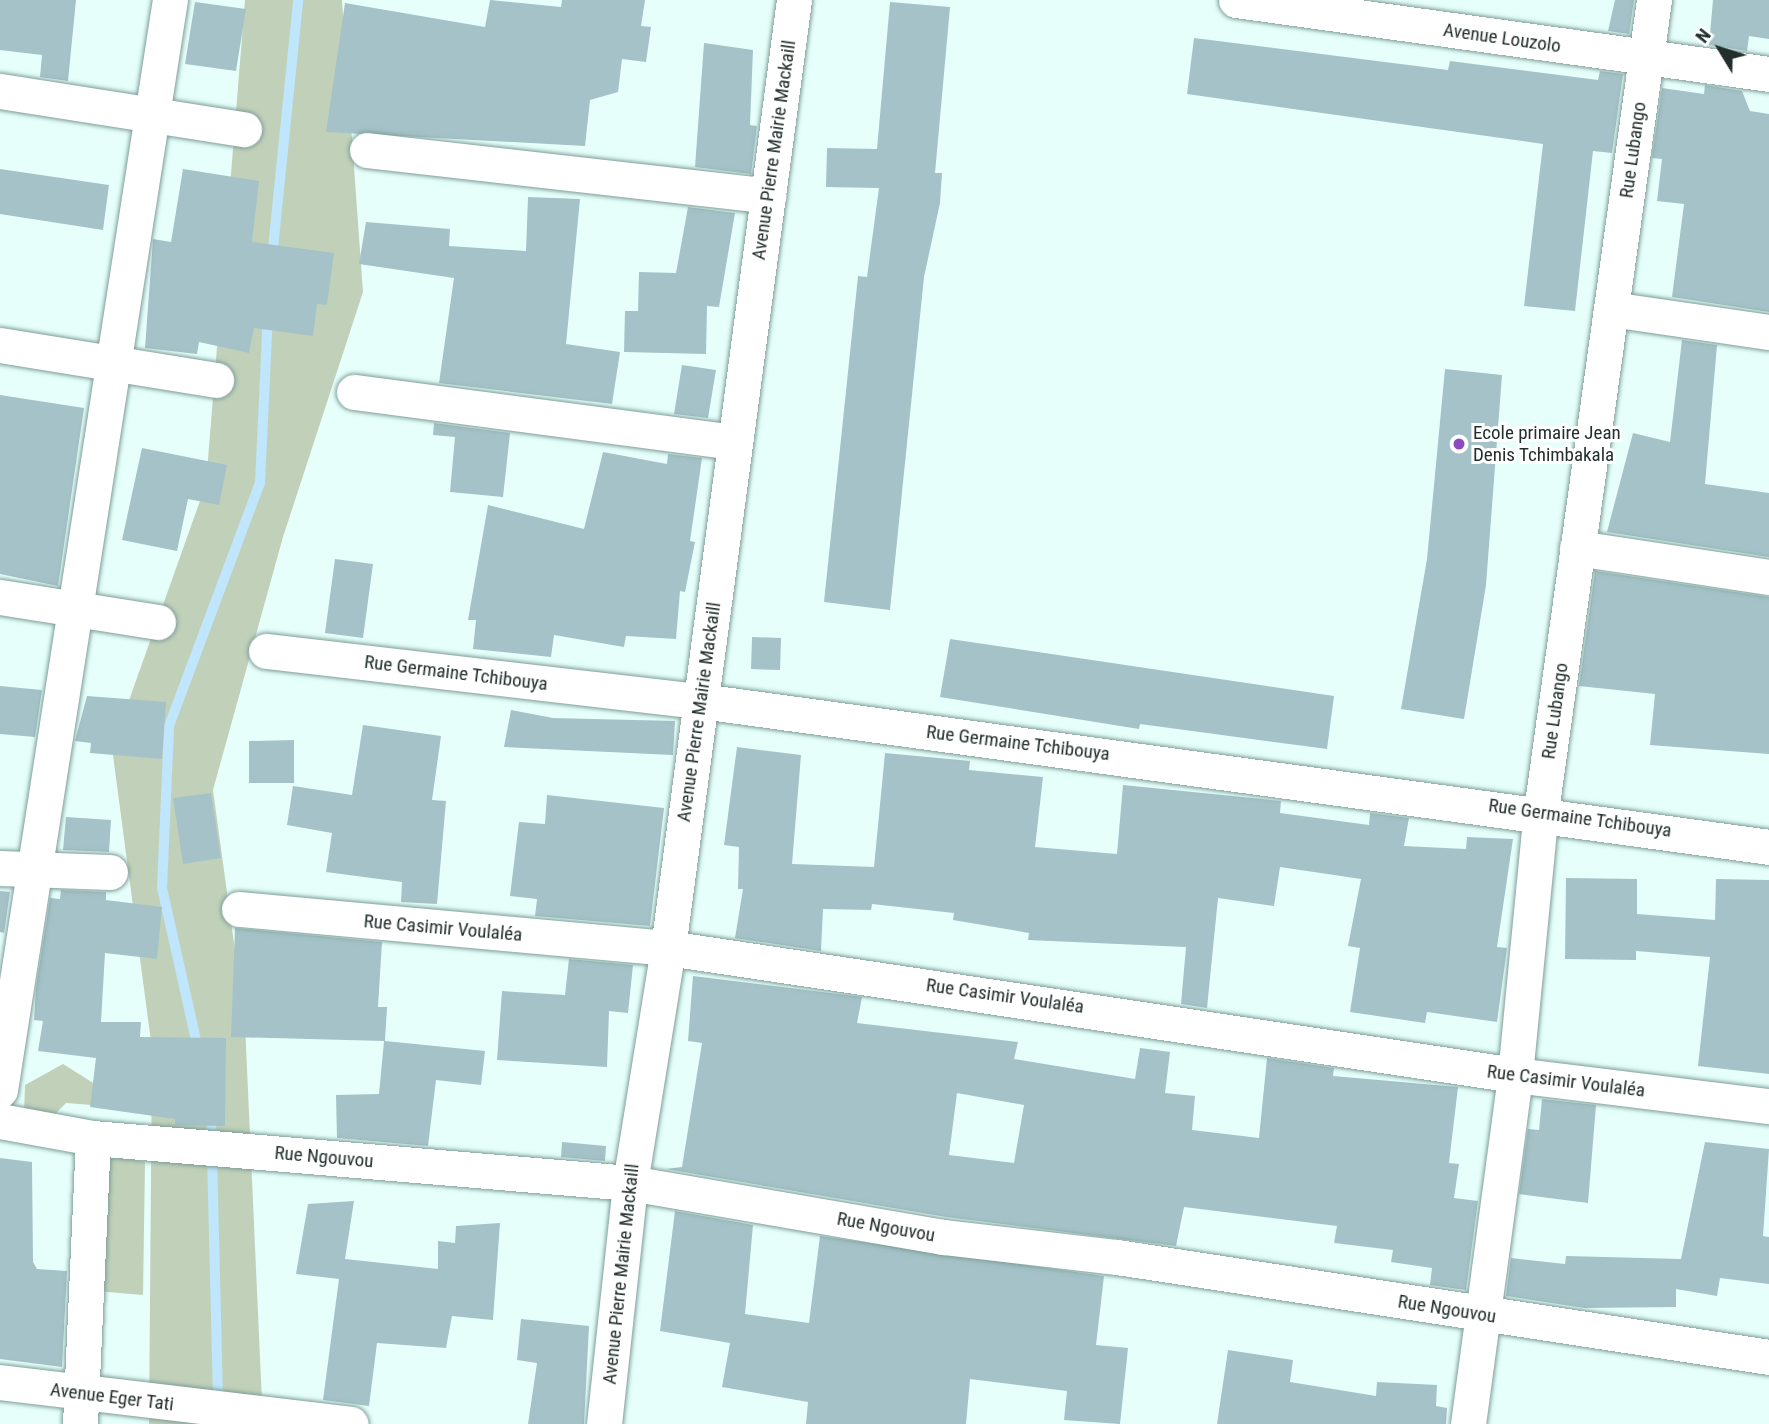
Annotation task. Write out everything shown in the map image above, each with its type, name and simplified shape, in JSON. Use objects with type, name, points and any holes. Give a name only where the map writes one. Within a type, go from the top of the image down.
[{"type":"street","points":[[0,1090],[17,870],[76,608],[170,0]]},
{"type":"street","name":"Avenue Pierre Mairie Mackaill","points":[[604,1424],[629,1183],[668,948],[794,0]]},
{"type":"street","name":"Avenue Louzolo","points":[[1236,0],[1769,74]]},
{"type":"street","name":"Rue Lubango","points":[[1468,1424],[1516,1075],[1541,811],[1654,0]]},
{"type":"street","points":[[0,91],[244,129]]},
{"type":"street","points":[[367,150],[768,195]]},
{"type":"street","points":[[1611,309],[1769,332]]},
{"type":"street","points":[[0,345],[216,380]]},
{"type":"street","points":[[354,392],[735,442]]},
{"type":"street","points":[[1577,548],[1769,577]]},
{"type":"street","points":[[0,597],[159,622]]},
{"type":"street","name":"Rue Germaine Tchibouya","points":[[266,651],[701,701],[1541,811],[1769,847]]},
{"type":"street","points":[[17,870],[110,872]]},
{"type":"street","name":"Rue Casimir Voulaléa","points":[[239,909],[668,948],[1516,1075],[1769,1106]]},
{"type":"street","name":"Rue Ngouvou","points":[[0,1121],[93,1138],[629,1183],[943,1237],[1117,1257],[1769,1357]]},
{"type":"street","points":[[82,1409],[93,1138]]},
{"type":"street","name":"Avenue Eger Tati","points":[[0,1382],[82,1409],[350,1424]]},
{"type":"green space","points":[[245,0],[342,0],[363,292],[283,537],[213,790],[245,1024],[263,1424],[149,1424],[152,1049],[112,748],[206,484]]},
{"type":"green space","points":[[63,1064],[98,1086],[92,1105],[66,1103],[55,1114],[24,1115],[25,1085]]},
{"type":"green space","points":[[98,1152],[145,1162],[143,1295],[96,1291]]},
{"type":"building","points":[[0,0],[76,0],[68,81],[40,77],[42,55],[0,50]]},
{"type":"building","points":[[490,0],[561,7],[562,0],[645,0],[641,26],[651,27],[646,62],[622,59],[618,92],[590,100],[585,146],[326,132],[345,3],[485,27]]},
{"type":"building","points":[[1615,0],[1634,0],[1629,34],[1608,31]]},
{"type":"building","points":[[1713,0],[1769,0],[1769,39],[1749,36],[1747,51],[1709,45]]},
{"type":"building","points":[[195,2],[246,9],[236,71],[185,64]]},
{"type":"building","points":[[890,2],[950,7],[935,173],[942,173],[940,203],[924,277],[890,610],[824,602],[858,276],[867,277],[879,188],[826,187],[827,148],[877,149]]},
{"type":"building","points":[[1194,38],[1448,70],[1450,61],[1598,80],[1600,71],[1623,74],[1612,153],[1593,151],[1575,311],[1524,306],[1543,144],[1187,94]]},
{"type":"building","points":[[704,43],[753,50],[750,125],[757,126],[751,174],[695,167]]},
{"type":"building","points":[[1705,85],[1742,91],[1750,111],[1769,114],[1769,312],[1672,297],[1684,204],[1657,201],[1662,159],[1652,158],[1662,88],[1704,94]]},
{"type":"building","points":[[0,169],[109,185],[103,230],[0,214]]},
{"type":"building","points":[[183,169],[259,181],[252,242],[334,253],[327,305],[317,304],[313,336],[254,328],[249,353],[199,342],[197,354],[145,348],[153,239],[171,242]]},
{"type":"building","points":[[528,197],[580,199],[566,344],[620,352],[612,404],[439,383],[454,278],[359,264],[366,222],[450,229],[449,246],[526,251]]},
{"type":"building","points":[[688,207],[735,213],[719,307],[707,306],[706,354],[624,352],[625,311],[638,311],[639,272],[676,273]]},
{"type":"building","points":[[1682,340],[1717,345],[1705,484],[1769,493],[1769,557],[1607,532],[1633,433],[1670,442]]},
{"type":"building","points":[[682,365],[716,370],[708,418],[674,414]]},
{"type":"building","points":[[1445,369],[1502,375],[1486,585],[1464,719],[1401,709],[1427,559]]},
{"type":"building","points":[[0,395],[84,408],[58,586],[0,574]]},
{"type":"building","points":[[434,423],[510,433],[503,497],[450,492],[455,437],[433,435]]},
{"type":"building","points":[[142,448],[227,465],[219,505],[188,499],[177,551],[122,540]]},
{"type":"building","points":[[603,452],[667,464],[668,454],[702,458],[690,541],[695,542],[685,592],[680,591],[676,639],[626,636],[624,647],[554,635],[551,657],[473,649],[476,620],[468,620],[488,505],[584,529]]},
{"type":"building","points":[[335,559],[373,564],[363,638],[325,633]]},
{"type":"building","points":[[1595,571],[1769,597],[1769,754],[1650,745],[1655,694],[1579,686]]},
{"type":"building","points":[[752,637],[781,638],[780,670],[751,669]]},
{"type":"building","points":[[950,639],[1334,696],[1327,749],[1140,724],[1139,729],[940,697]]},
{"type":"building","points":[[0,686],[42,690],[35,737],[0,734]]},
{"type":"building","points":[[87,696],[166,702],[162,759],[90,753],[91,743],[75,741]]},
{"type":"building","points":[[511,710],[553,718],[675,721],[673,755],[504,747]]},
{"type":"building","points":[[363,725],[441,736],[432,800],[446,801],[437,904],[401,902],[402,882],[326,872],[332,833],[287,825],[293,786],[352,795]]},
{"type":"building","points":[[294,740],[294,783],[249,783],[249,741]]},
{"type":"building","points":[[737,747],[801,755],[792,864],[874,867],[885,753],[970,761],[969,770],[1043,777],[1035,847],[1117,854],[1123,785],[1281,801],[1280,813],[1369,825],[1370,813],[1409,818],[1404,846],[1466,849],[1467,837],[1513,839],[1497,947],[1507,948],[1497,1022],[1427,1012],[1425,1023],[1350,1012],[1360,948],[1348,946],[1361,879],[1280,867],[1274,906],[1218,898],[1207,1008],[1181,1004],[1186,947],[1028,940],[1029,933],[953,920],[954,913],[872,904],[871,910],[823,909],[821,951],[735,938],[743,889],[738,889],[739,847],[724,845]]},
{"type":"building","points":[[211,793],[221,858],[183,864],[173,798]]},
{"type":"building","points":[[547,795],[664,808],[650,926],[535,916],[537,899],[510,896],[519,822],[545,824]]},
{"type":"building","points":[[66,817],[111,820],[109,852],[63,850]]},
{"type":"building","points":[[1566,878],[1637,879],[1637,914],[1715,920],[1716,879],[1769,880],[1769,1074],[1698,1066],[1710,957],[1636,951],[1636,960],[1565,959]]},
{"type":"building","points":[[61,890],[106,892],[106,900],[162,907],[157,959],[105,953],[101,1022],[141,1022],[140,1037],[226,1038],[225,1126],[175,1125],[175,1119],[90,1107],[96,1058],[38,1051],[43,1021],[34,1020],[36,988],[50,898],[60,899]]},
{"type":"building","points":[[0,891],[10,892],[4,933],[0,932]]},
{"type":"building","points":[[235,928],[382,942],[378,1007],[387,1007],[385,1041],[485,1051],[481,1085],[436,1080],[428,1146],[337,1138],[336,1095],[379,1094],[384,1041],[231,1037]]},
{"type":"building","points":[[569,959],[633,965],[628,1013],[609,1011],[607,1067],[497,1060],[502,991],[565,995]]},
{"type":"building","points":[[693,976],[862,997],[857,1023],[1018,1042],[1014,1059],[1135,1079],[1140,1048],[1170,1052],[1165,1093],[1195,1096],[1192,1130],[1259,1138],[1267,1058],[1334,1068],[1333,1076],[1458,1087],[1449,1163],[1459,1164],[1454,1198],[1478,1201],[1466,1290],[1430,1285],[1432,1268],[1391,1262],[1393,1250],[1334,1243],[1337,1226],[1184,1207],[1176,1246],[946,1217],[666,1169],[682,1167],[702,1043],[688,1041]],"holes":[[[957,1093],[1024,1105],[1014,1163],[949,1155]]]},
{"type":"building","points":[[1542,1099],[1596,1105],[1588,1203],[1519,1194],[1528,1129],[1539,1130]]},
{"type":"building","points":[[562,1142],[606,1146],[605,1161],[561,1157]]},
{"type":"building","points":[[1705,1142],[1769,1149],[1763,1236],[1769,1237],[1769,1284],[1720,1278],[1717,1296],[1676,1289],[1676,1307],[1584,1308],[1506,1296],[1511,1258],[1565,1264],[1566,1256],[1681,1259]]},
{"type":"building","points":[[0,1158],[32,1162],[33,1262],[37,1269],[67,1271],[62,1367],[0,1359]]},
{"type":"building","points":[[354,1201],[345,1259],[438,1269],[438,1241],[455,1243],[456,1226],[500,1223],[493,1320],[452,1316],[446,1348],[377,1343],[369,1406],[323,1400],[339,1279],[296,1274],[308,1204]]},
{"type":"building","points":[[675,1211],[753,1225],[745,1314],[809,1323],[820,1236],[1104,1276],[1096,1345],[1128,1348],[1120,1424],[1064,1420],[1067,1391],[970,1379],[966,1424],[806,1424],[808,1402],[722,1387],[730,1343],[660,1331]]},
{"type":"building","points":[[521,1319],[589,1326],[584,1424],[528,1424],[537,1363],[517,1360]]},
{"type":"building","points":[[1228,1350],[1293,1360],[1290,1382],[1376,1396],[1377,1382],[1437,1385],[1436,1406],[1447,1408],[1446,1424],[1217,1424]]},
{"type":"waterway","points":[[272,258],[298,0]]},
{"type":"waterway","points":[[198,1049],[162,888],[169,726],[260,483],[268,316]]},
{"type":"waterway","points":[[211,1113],[218,1405]]},
{"type":"place","name":"Ecole primaire Jean Denis Tchimbakala","points":[[1459,444]]}]
